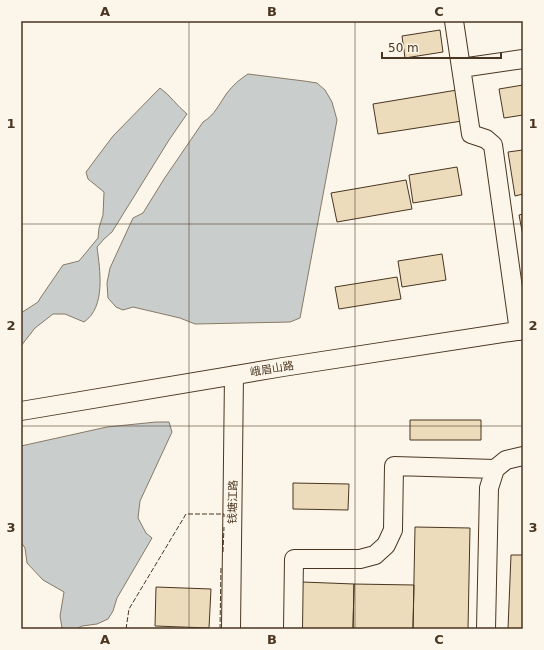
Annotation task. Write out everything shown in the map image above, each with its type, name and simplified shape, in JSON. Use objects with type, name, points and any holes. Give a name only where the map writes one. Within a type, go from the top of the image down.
[{"type":"street","points":[[454,21],[471,134],[486,139],[492,145],[518,284],[521,330]]},
{"type":"street","points":[[461,68],[523,58]]},
{"type":"street","name":"峨眉山路","points":[[21,410],[521,330]]},
{"type":"street","name":"钱塘江路","points":[[231,629],[234,375]]},
{"type":"street","points":[[486,629],[489,488],[495,469],[506,460],[523,456]]},
{"type":"street","points":[[293,629],[294,558],[360,559],[375,555],[386,545],[393,530],[394,466],[495,469]]},
{"type":"shaded area","points":[[248,74],[317,83],[325,90],[332,102],[337,120],[300,318],[290,322],[195,324],[180,318],[133,307],[123,310],[116,307],[108,298],[107,283],[110,268],[133,218],[143,213],[203,122],[214,113],[232,87]]},
{"type":"shaded area","points":[[160,88],[187,114],[169,140],[112,232],[97,247],[100,288],[96,307],[84,322],[65,314],[53,314],[35,328],[21,346],[21,313],[38,302],[63,265],[79,261],[98,238],[103,215],[104,192],[88,179],[86,172],[113,136]]},
{"type":"shaded area","points":[[169,422],[172,432],[140,501],[138,518],[146,533],[152,538],[117,598],[113,611],[108,619],[97,624],[82,626],[76,629],[62,628],[60,616],[64,592],[43,580],[27,563],[25,548],[21,542],[21,446],[107,427]]},
{"type":"building","points":[[440,30],[443,52],[405,58],[402,36]]},
{"type":"building","points":[[523,85],[523,115],[504,118],[499,89]]},
{"type":"building","points":[[457,90],[462,121],[378,134],[373,104]]},
{"type":"building","points":[[523,150],[523,194],[515,196],[508,152]]},
{"type":"building","points":[[457,167],[462,195],[413,203],[409,175]]},
{"type":"building","points":[[406,180],[412,209],[337,222],[331,193]]},
{"type":"building","points":[[523,214],[523,236],[519,215]]},
{"type":"building","points":[[442,254],[446,280],[402,287],[398,261]]},
{"type":"building","points":[[397,277],[401,299],[339,309],[335,287]]},
{"type":"building","points":[[410,420],[481,420],[481,440],[410,440]]},
{"type":"building","points":[[293,483],[349,484],[348,510],[293,509]]},
{"type":"building","points":[[415,527],[470,528],[468,629],[413,629]]},
{"type":"building","points":[[511,555],[523,555],[523,629],[508,629]]},
{"type":"building","points":[[302,582],[354,584],[353,629],[301,629]]},
{"type":"building","points":[[354,584],[414,585],[413,629],[353,629]]},
{"type":"building","points":[[156,587],[211,589],[209,628],[155,626]]},
{"type":"fence","points":[[126,629],[129,609],[186,514],[224,514],[224,517]]},
{"type":"fence","points":[[223,552],[224,527]]},
{"type":"fence","points":[[220,629],[221,568]]}]
